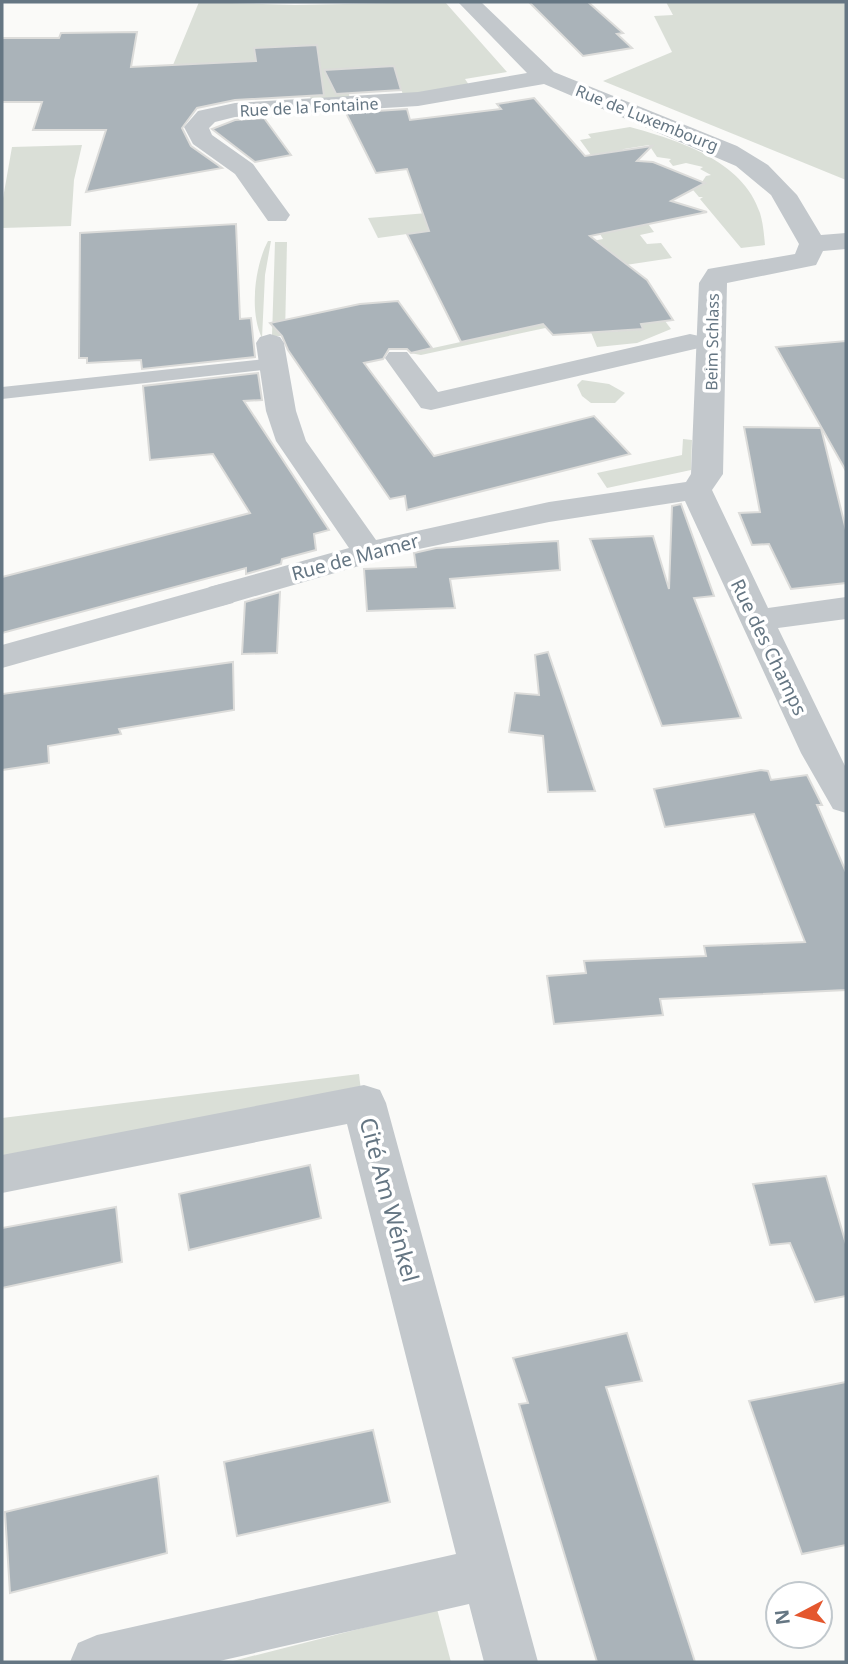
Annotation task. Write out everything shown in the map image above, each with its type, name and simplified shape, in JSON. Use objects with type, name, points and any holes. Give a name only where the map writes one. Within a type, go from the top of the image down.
[{"type":"street","name":"Rue de Luxembourg","points":[[469,2],[546,77],[728,151],[756,166],[788,197],[812,244]]},
{"type":"street","name":"Rue de la Fontaine","points":[[277,215],[244,169],[202,139],[196,127],[207,116],[234,110],[418,99],[546,77]]},
{"type":"street","points":[[812,244],[846,241]]},
{"type":"street","name":"Beim Schlass","points":[[701,482],[713,283],[719,275],[734,271],[783,266],[806,259],[812,244]]},
{"type":"street","name":"Beim Schlass","points":[[431,402],[690,342]]},
{"type":"street","points":[[272,354],[281,411],[291,441],[368,552]]},
{"type":"street","points":[[398,358],[450,428]]},
{"type":"street","name":"Rue de Mamer","points":[[2,657],[368,552],[701,482]]},
{"type":"street","name":"Rue des Champs","points":[[701,482],[725,558],[759,620],[819,753],[846,800]]},
{"type":"street","points":[[759,620],[846,608]]},
{"type":"street","name":"Cité Am Wénkel","points":[[2,1174],[364,1103],[511,1662]]},
{"type":"street","points":[[97,1662],[487,1573]]},
{"type":"lane","points":[[2,393],[272,354]]},
{"type":"shaded area","points":[[199,2],[295,5],[445,2],[507,72],[465,79],[469,85],[403,95],[394,66],[343,70],[350,99],[311,101],[307,78],[173,65]]},
{"type":"shaded area","points":[[666,2],[846,2],[846,180],[603,81],[672,52],[654,16],[673,15]]},
{"type":"shaded area","points":[[630,127],[668,138],[706,155],[739,179],[760,213],[765,245],[741,248],[700,199],[703,197],[699,197],[688,184],[704,183],[702,182],[706,176],[711,175],[700,169],[703,167],[686,163],[673,166],[669,161],[671,159],[657,157],[649,145],[624,149],[613,155],[611,152],[591,155],[580,140],[591,138],[588,134]]},
{"type":"shaded area","points":[[82,145],[74,180],[71,226],[2,228],[2,204],[12,147]]},
{"type":"shaded area","points":[[614,197],[632,202],[654,232],[640,235],[647,244],[661,243],[672,258],[586,271],[577,244],[603,239],[600,234],[617,230],[601,207],[378,238],[368,218]]},
{"type":"shaded area","points":[[268,241],[271,241],[265,275],[262,338],[256,315],[255,289],[263,251]]},
{"type":"shaded area","points":[[275,242],[287,242],[285,336],[272,336]]},
{"type":"shaded area","points":[[595,308],[607,332],[642,329],[641,324],[665,321],[671,329],[637,343],[597,347],[582,310]]},
{"type":"shaded area","points":[[543,324],[550,327],[421,355],[410,353]]},
{"type":"shaded area","points":[[582,380],[609,384],[625,393],[615,403],[591,403],[582,396],[577,385]]},
{"type":"shaded area","points":[[683,439],[692,440],[691,470],[607,488],[597,473],[682,455]]},
{"type":"shaded area","points":[[359,1074],[361,1091],[2,1163],[2,1118]]},
{"type":"shaded area","points":[[437,1609],[451,1662],[229,1662]]},
{"type":"building","points":[[529,2],[588,2],[623,33],[617,34],[632,48],[583,56]]},
{"type":"building","points":[[137,32],[131,67],[256,61],[254,48],[317,45],[324,95],[235,100],[197,108],[182,128],[191,146],[222,168],[86,192],[106,130],[33,130],[42,102],[2,102],[2,38],[59,38],[61,33]]},
{"type":"building","points":[[394,66],[401,90],[336,94],[324,70]]},
{"type":"building","points":[[534,98],[585,156],[652,146],[637,161],[653,162],[705,183],[671,201],[707,212],[590,236],[647,280],[673,320],[641,324],[643,329],[553,335],[543,324],[461,342],[407,234],[429,231],[407,169],[376,173],[346,113],[407,109],[410,120],[501,109],[497,104]]},
{"type":"building","points":[[264,118],[291,155],[255,162],[212,129],[235,120]]},
{"type":"building","points":[[236,224],[240,319],[251,318],[255,357],[142,369],[141,360],[87,363],[87,358],[79,358],[80,233]]},
{"type":"building","points":[[398,301],[432,348],[411,353],[407,349],[389,349],[383,359],[364,363],[434,456],[594,416],[630,454],[407,510],[405,496],[390,499],[288,350],[282,336],[270,323],[360,304]]},
{"type":"building","points":[[846,341],[846,471],[776,347]]},
{"type":"building","points":[[258,373],[262,400],[244,401],[329,530],[314,534],[316,550],[282,559],[281,564],[246,574],[246,568],[2,633],[2,577],[250,513],[213,454],[150,460],[143,386]]},
{"type":"building","points":[[744,427],[821,428],[846,530],[846,583],[791,589],[769,544],[752,545],[739,513],[760,512]]},
{"type":"building","points":[[681,504],[714,596],[694,598],[741,718],[662,726],[590,539],[653,536],[669,589],[672,506]]},
{"type":"building","points":[[558,541],[560,570],[450,579],[455,608],[367,611],[364,569],[416,567],[414,553],[436,548]]},
{"type":"building","points":[[280,592],[277,653],[242,654],[245,602]]},
{"type":"building","points":[[548,652],[595,791],[548,792],[543,736],[509,732],[515,693],[539,695],[535,655]]},
{"type":"building","points":[[233,662],[234,710],[119,729],[121,734],[48,746],[49,763],[2,770],[2,694]]},
{"type":"building","points":[[768,771],[771,780],[807,775],[822,805],[817,805],[846,872],[846,990],[660,999],[663,1015],[554,1024],[547,976],[586,973],[584,961],[706,956],[704,946],[805,942],[754,814],[665,827],[654,789]]},
{"type":"building","points":[[310,1165],[321,1218],[189,1250],[179,1194]]},
{"type":"building","points":[[826,1176],[846,1244],[846,1296],[815,1302],[790,1243],[770,1245],[753,1184]]},
{"type":"building","points":[[116,1207],[122,1262],[2,1288],[2,1228]]},
{"type":"building","points":[[627,1333],[642,1381],[606,1387],[695,1662],[597,1662],[519,1404],[528,1403],[513,1358]]},
{"type":"building","points":[[846,1382],[846,1545],[802,1554],[749,1401]]},
{"type":"building","points":[[373,1430],[390,1502],[237,1536],[224,1462]]},
{"type":"building","points":[[158,1476],[167,1553],[10,1593],[5,1512]]}]
